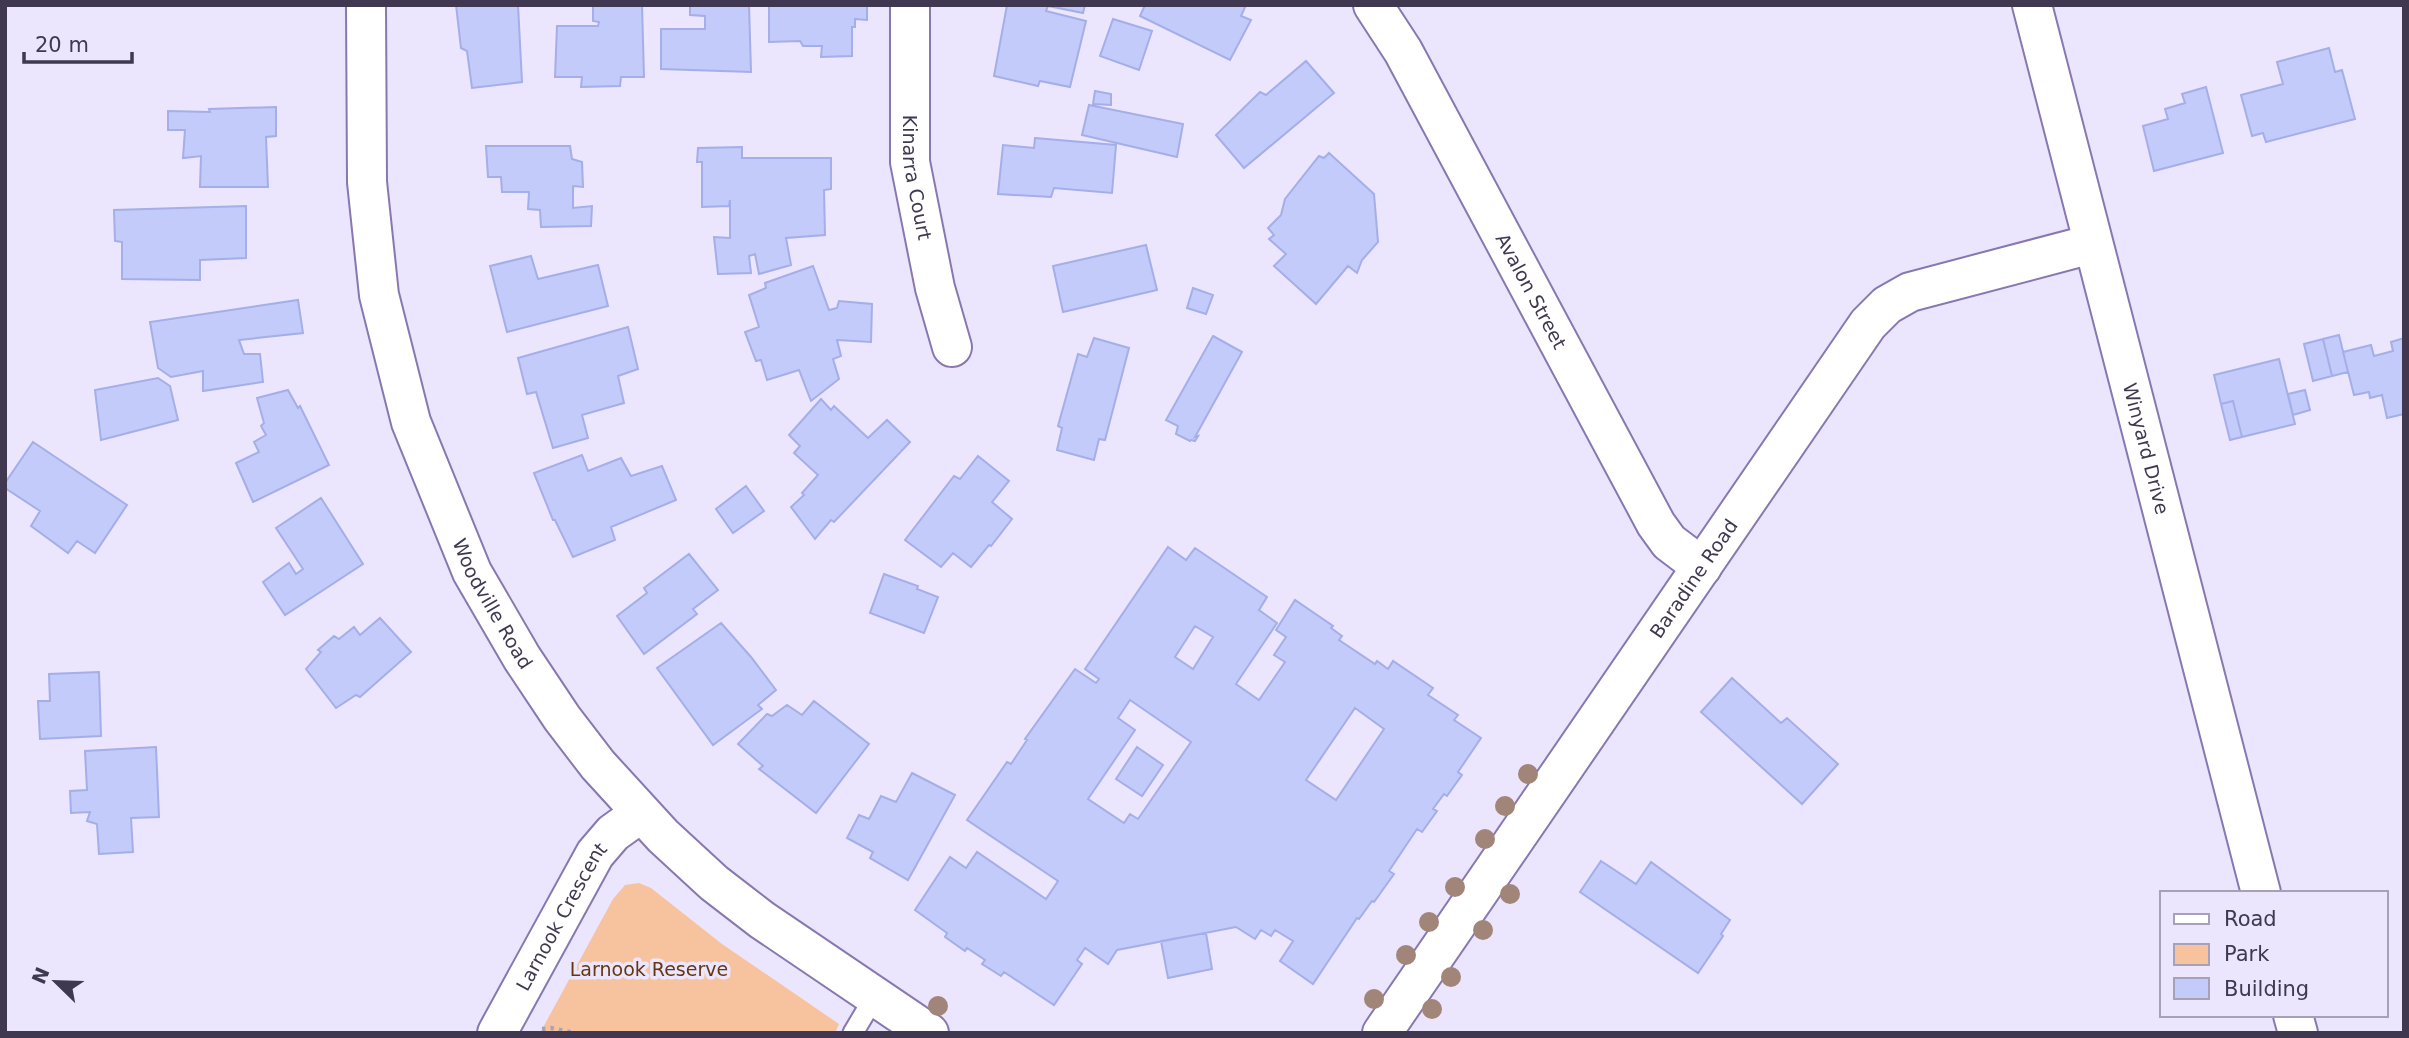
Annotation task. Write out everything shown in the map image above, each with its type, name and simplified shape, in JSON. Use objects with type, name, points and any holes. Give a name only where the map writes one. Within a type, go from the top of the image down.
[{"type":"street","name":"Woodville Road","points":[[366,5],[367,182],[379,295],[411,422],[472,572],[516,648],[562,718],[598,765],[641,813],[714,883],[929,1033]]},
{"type":"street","name":"Kinarra Court","points":[[910,5],[910,163],[935,288],[952,347]]},
{"type":"street","name":"Avalon Street","points":[[1373,5],[1403,51],[1656,524],[1669,542],[1702,568]]},
{"type":"street","name":"Winyard Drive","points":[[2032,5],[2260,891]]},
{"type":"street","name":"Baradine Road","points":[[1382,1033],[1868,324],[1887,305],[1910,292],[2092,244]]},
{"type":"street","name":"Larnook Crescent","points":[[497,1033],[596,854],[613,832],[641,813]]},
{"type":"lane","points":[[853,1033],[875,996]]},
{"type":"path","points":[[535,1033],[547,1027],[574,1033]]},
{"type":"green space","name":"Larnook Reserve","points":[[639,883],[651,888],[722,944],[839,1024],[835,1033],[540,1033],[613,899],[625,885]]},
{"type":"building","points":[[456,5],[518,5],[522,82],[472,88],[467,51],[461,48]]},
{"type":"building","points":[[593,5],[642,5],[644,77],[621,77],[620,86],[581,87],[582,77],[555,77],[557,26],[598,26],[599,22],[593,21]]},
{"type":"building","points":[[690,5],[749,5],[751,72],[661,69],[661,29],[705,29],[705,16],[690,15]]},
{"type":"building","points":[[769,5],[867,5],[867,20],[855,19],[855,27],[852,27],[852,56],[821,57],[822,46],[803,46],[800,41],[769,42]]},
{"type":"building","points":[[1007,5],[1085,5],[1083,13],[1048,6],[1046,11],[1086,21],[1070,87],[1040,81],[1038,86],[994,76]]},
{"type":"building","points":[[1145,5],[1246,5],[1241,16],[1251,20],[1230,60],[1140,16]]},
{"type":"building","points":[[1113,19],[1152,31],[1139,70],[1100,56]]},
{"type":"building","points":[[2329,48],[2335,72],[2342,70],[2355,119],[2266,142],[2263,133],[2252,136],[2241,95],[2283,84],[2277,62]]},
{"type":"building","points":[[1306,61],[1334,93],[1244,168],[1216,135],[1260,92],[1266,95]]},
{"type":"building","points":[[2206,87],[2223,153],[2154,171],[2143,126],[2168,119],[2165,109],[2185,103],[2182,94]]},
{"type":"building","points":[[1095,91],[1111,94],[1111,105],[1093,104]]},
{"type":"building","points":[[1089,105],[1183,124],[1177,157],[1082,135]]},
{"type":"building","points":[[276,107],[276,136],[266,137],[268,187],[200,187],[201,156],[183,158],[185,130],[168,130],[168,111],[210,112],[209,109]]},
{"type":"building","points":[[1035,138],[1116,145],[1112,193],[1054,188],[1051,197],[998,194],[1003,145],[1034,148]]},
{"type":"building","points":[[486,146],[570,146],[572,159],[582,162],[583,187],[573,186],[573,208],[592,206],[591,226],[541,227],[540,210],[528,209],[529,192],[502,192],[501,177],[488,177]]},
{"type":"building","points":[[742,147],[742,158],[831,158],[831,189],[824,190],[825,235],[786,238],[791,265],[759,274],[755,254],[749,256],[751,273],[718,274],[714,237],[730,238],[730,200],[729,206],[702,207],[702,162],[697,162],[698,148]]},
{"type":"building","points":[[1329,153],[1374,194],[1378,242],[1362,260],[1357,273],[1348,266],[1316,304],[1274,266],[1286,254],[1269,239],[1274,235],[1268,228],[1281,215],[1285,199],[1319,156],[1324,158]]},
{"type":"building","points":[[246,206],[246,258],[200,260],[200,280],[122,279],[122,242],[115,241],[114,210]]},
{"type":"building","points":[[1146,245],[1157,290],[1063,312],[1053,266]]},
{"type":"building","points":[[531,256],[538,279],[598,265],[608,306],[507,332],[490,266]]},
{"type":"building","points":[[813,266],[829,310],[837,308],[839,301],[872,304],[871,342],[837,340],[841,356],[833,359],[839,379],[811,401],[799,370],[767,380],[761,360],[756,361],[745,332],[759,327],[749,295],[766,288],[765,283]]},
{"type":"building","points":[[1193,288],[1213,295],[1206,314],[1187,308]]},
{"type":"building","points":[[298,300],[303,333],[239,340],[244,354],[260,354],[263,382],[203,391],[203,371],[171,377],[158,368],[150,322]]},
{"type":"building","points":[[628,327],[638,369],[618,376],[624,403],[582,415],[588,438],[553,448],[536,392],[527,394],[518,358]]},
{"type":"building","points":[[2339,335],[2348,372],[2332,376],[2323,339]]},
{"type":"building","points":[[1213,336],[1242,352],[1195,437],[1198,436],[1195,441],[1190,441],[1176,434],[1178,426],[1166,420]]},
{"type":"building","points":[[1094,338],[1129,348],[1105,440],[1099,439],[1094,460],[1057,450],[1062,428],[1058,426],[1078,354],[1087,357]]},
{"type":"building","points":[[2404,338],[2404,414],[2387,418],[2382,395],[2370,398],[2369,392],[2354,395],[2343,352],[2371,345],[2374,356],[2393,351],[2391,342]]},
{"type":"building","points":[[2323,339],[2332,376],[2313,381],[2304,344]]},
{"type":"building","points":[[2279,359],[2295,424],[2242,437],[2233,401],[2221,404],[2214,375]]},
{"type":"building","points":[[158,378],[170,386],[178,420],[101,440],[95,390]]},
{"type":"building","points":[[288,390],[298,408],[300,406],[329,465],[253,502],[236,463],[259,452],[254,442],[266,435],[261,426],[264,423],[257,398]]},
{"type":"building","points":[[2305,390],[2310,410],[2293,415],[2288,394]]},
{"type":"building","points":[[821,399],[831,410],[834,406],[868,438],[887,420],[910,442],[815,539],[791,507],[804,495],[802,493],[818,475],[794,453],[800,446],[789,435]]},
{"type":"building","points":[[2233,401],[2242,437],[2230,440],[2221,404]]},
{"type":"building","points":[[33,442],[127,505],[95,553],[77,541],[68,553],[31,526],[40,511],[5,488],[5,483]]},
{"type":"building","points":[[582,455],[588,471],[621,458],[631,476],[662,466],[676,500],[611,527],[615,540],[573,557],[553,520],[534,473]]},
{"type":"building","points":[[978,456],[1009,481],[992,502],[1012,519],[971,567],[953,553],[941,567],[905,540],[954,476],[960,479]]},
{"type":"building","points":[[746,486],[764,511],[733,533],[716,509]]},
{"type":"building","points":[[321,498],[363,564],[285,615],[263,582],[289,563],[296,574],[303,569],[276,528]]},
{"type":"building","points":[[1168,547],[1186,560],[1195,548],[1267,597],[1259,610],[1277,623],[1236,684],[1259,700],[1285,662],[1274,655],[1286,637],[1276,630],[1295,600],[1333,626],[1331,628],[1342,636],[1339,640],[1375,664],[1377,661],[1388,669],[1393,661],[1433,688],[1428,695],[1458,715],[1454,720],[1481,738],[1458,772],[1462,775],[1447,796],[1444,794],[1433,809],[1437,811],[1422,832],[1417,829],[1389,871],[1394,874],[1374,902],[1357,918],[1313,984],[1280,961],[1293,941],[1275,930],[1271,936],[1261,930],[1255,939],[1236,927],[1117,950],[1108,964],[1085,948],[1077,960],[1082,964],[1054,1005],[1004,972],[1001,976],[982,964],[985,960],[967,948],[965,951],[945,937],[947,933],[915,910],[950,857],[966,868],[977,852],[1046,899],[1058,881],[967,820],[1007,762],[1011,764],[1027,740],[1025,739],[1075,669],[1096,683],[1099,679],[1085,669]],"holes":[[[1195,626],[1213,637],[1193,669],[1175,657]],[[1130,700],[1191,742],[1138,819],[1130,814],[1124,823],[1088,799],[1135,730],[1118,718]],[[1355,708],[1384,729],[1336,800],[1306,780]]]},
{"type":"building","points":[[689,554],[718,590],[693,609],[697,614],[644,654],[617,616],[647,593],[644,588]]},
{"type":"building","points":[[884,574],[918,586],[917,589],[938,597],[924,633],[870,613]]},
{"type":"building","points":[[380,618],[411,652],[360,697],[356,695],[336,708],[306,669],[321,652],[318,650],[334,636],[339,639],[354,627],[360,635]]},
{"type":"building","points":[[721,623],[776,690],[758,705],[762,709],[713,745],[657,668]]},
{"type":"building","points":[[99,672],[101,736],[40,739],[38,701],[50,701],[49,674]]},
{"type":"building","points":[[1732,678],[1781,723],[1787,718],[1838,764],[1802,804],[1701,712]]},
{"type":"building","points":[[814,701],[869,744],[816,813],[759,769],[763,766],[738,744],[767,714],[772,716],[787,705],[802,715]]},
{"type":"building","points":[[156,747],[159,817],[131,818],[133,852],[99,854],[97,824],[87,821],[90,812],[71,813],[70,791],[87,790],[85,751]]},
{"type":"building","points":[[1137,747],[1163,765],[1142,796],[1116,779]]},
{"type":"building","points":[[912,773],[955,795],[908,880],[870,858],[873,852],[847,838],[859,815],[869,819],[881,796],[896,802]]},
{"type":"building","points":[[1601,861],[1636,884],[1651,862],[1730,920],[1721,934],[1723,936],[1698,973],[1580,892]]},
{"type":"building","points":[[1206,933],[1212,969],[1168,978],[1161,941]]}]
